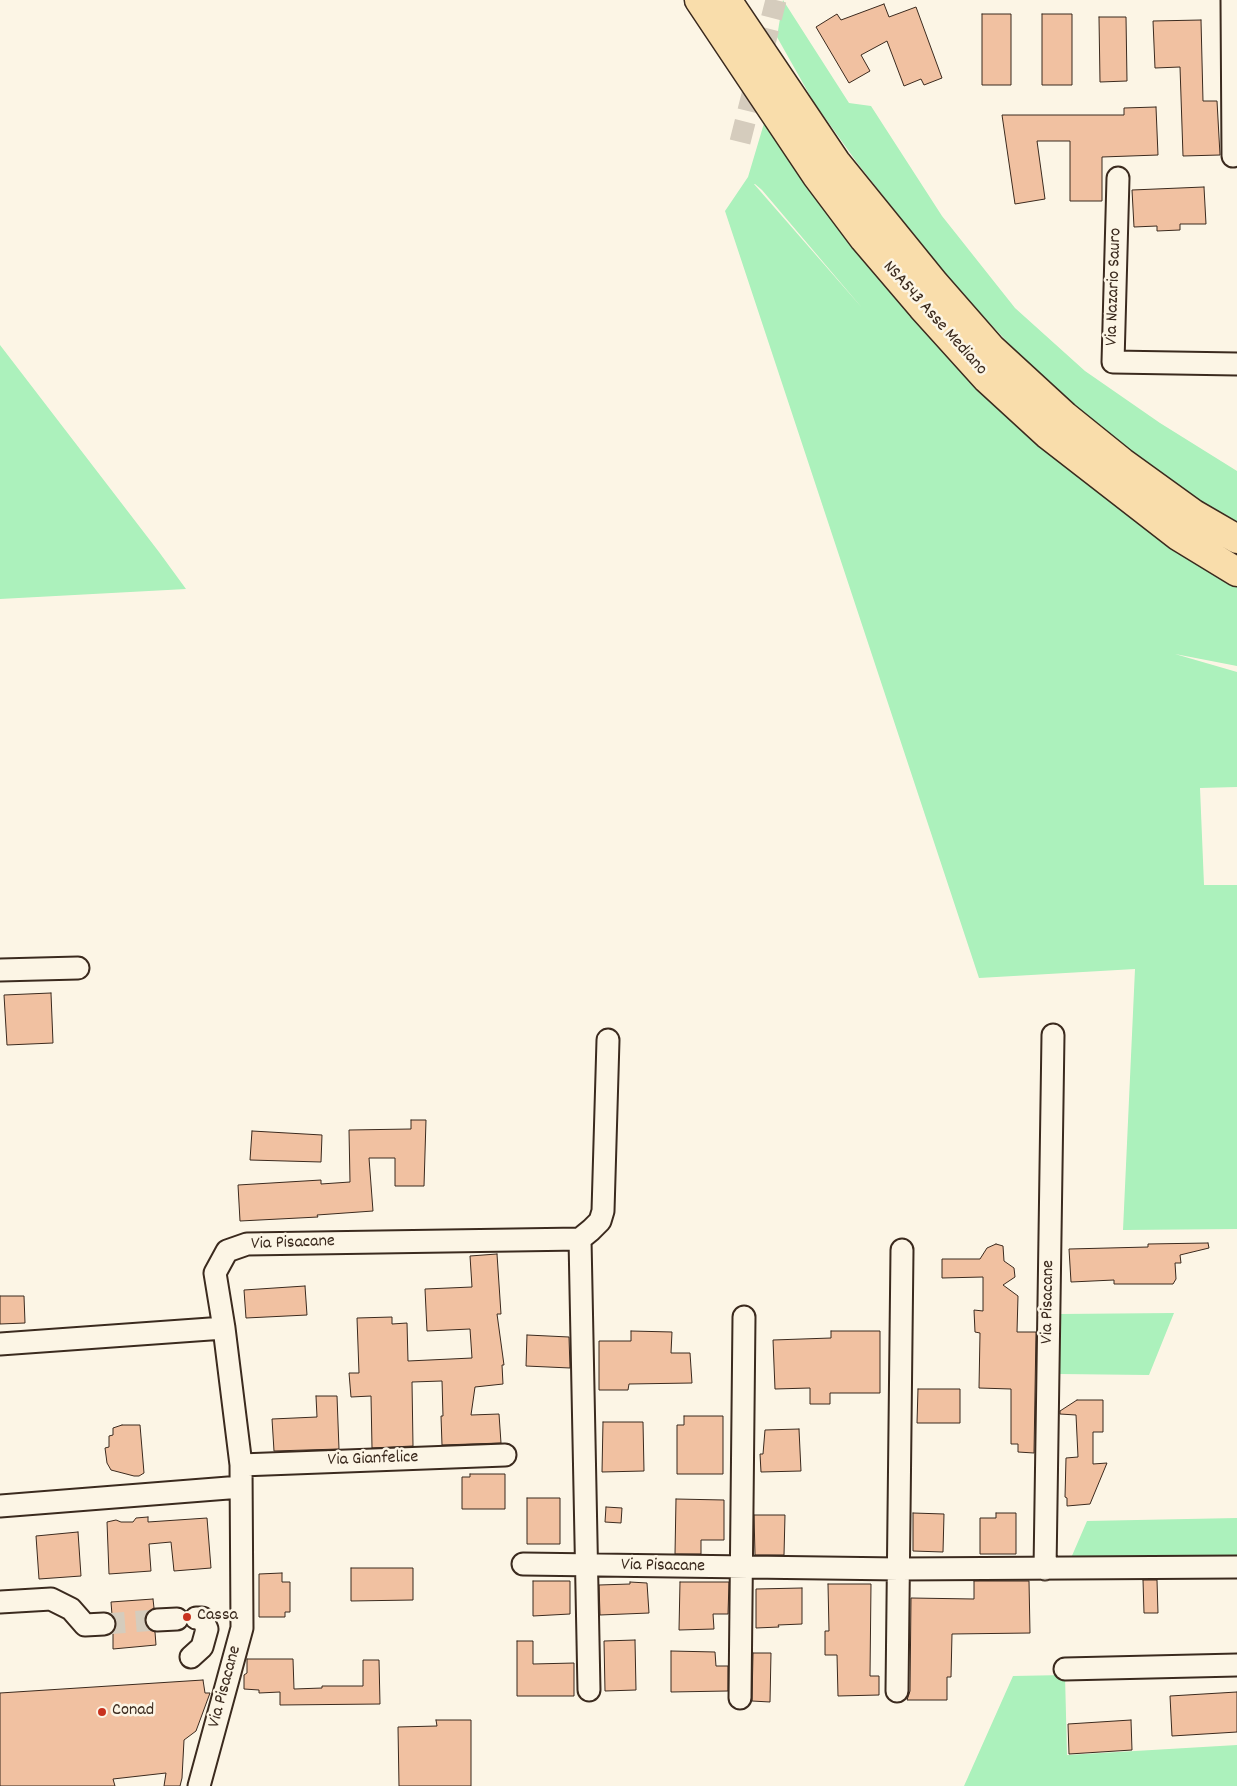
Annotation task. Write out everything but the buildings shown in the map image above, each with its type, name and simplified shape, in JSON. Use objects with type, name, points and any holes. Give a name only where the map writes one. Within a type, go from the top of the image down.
[{"type":"highway","name":"NSA543 Asse Mediano","points":[[699,0],[816,175],[864,239],[987,379],[1048,435],[1178,536],[1237,572]]},
{"type":"highway","name":"NSA543 Asse Mediano","points":[[727,0],[836,162],[929,276],[991,348],[1065,416],[1122,462],[1194,514],[1237,539]]},
{"type":"street","points":[[1232,0],[1234,156]]},
{"type":"street","name":"Via Nazario Sauro","points":[[1118,178],[1113,362],[1237,364]]},
{"type":"street","points":[[0,970],[78,968]]},
{"type":"street","name":"Via Pisacane","points":[[1046,1569],[1053,1035]]},
{"type":"street","points":[[589,1690],[585,1566],[580,1239],[600,1221],[603,1211],[608,1040]]},
{"type":"street","name":"Via Pisacane","points":[[199,1786],[242,1628],[242,1465],[215,1273],[227,1251],[247,1244],[580,1239]]},
{"type":"street","points":[[897,1691],[902,1250]]},
{"type":"street","points":[[740,1698],[744,1317]]},
{"type":"street","points":[[0,1344],[224,1328]]},
{"type":"street","name":"Via Gianfelice","points":[[242,1465],[505,1455]]},
{"type":"street","points":[[0,1506],[241,1487]]},
{"type":"street","name":"Via Pisacane","points":[[523,1564],[899,1569],[1237,1567]]},
{"type":"street","points":[[0,1602],[51,1599],[71,1609],[86,1625],[104,1624]]},
{"type":"street","points":[[177,1619],[202,1618],[207,1629],[202,1647],[191,1657],[233,1660]]},
{"type":"street","points":[[1065,1669],[1237,1664]]},
{"type":"green space","points":[[783,0],[849,103],[871,106],[942,216],[1015,308],[1085,371],[1160,423],[1237,471],[1237,529],[1146,466],[1088,418],[1014,349],[953,284],[858,164],[813,101],[777,37]]},
{"type":"green space","points":[[765,120],[1165,542],[1237,587],[1237,666],[1175,654],[1237,672],[1237,787],[1200,788],[1204,885],[1237,885],[1237,1229],[1123,1230],[1135,969],[979,978],[725,211],[748,177]],"holes":[[[754,184],[762,190],[863,309]]]},
{"type":"green space","points":[[0,345],[159,552],[186,589],[0,599]]},
{"type":"green space","points":[[1174,1313],[1149,1375],[1059,1374],[1059,1314]]},
{"type":"green space","points":[[1237,1518],[1237,1560],[1068,1565],[1087,1521]]},
{"type":"green space","points":[[1065,1675],[1067,1755],[1237,1745],[1237,1786],[964,1786],[1013,1676]]},
{"type":"tunnel","points":[[740,142],[776,0]]},
{"type":"tunnel","points":[[104,1624],[157,1620]]},
{"type":"place","name":"Cassa","points":[[187,1617]]},
{"type":"place","name":"Conad","points":[[102,1712]]}]
